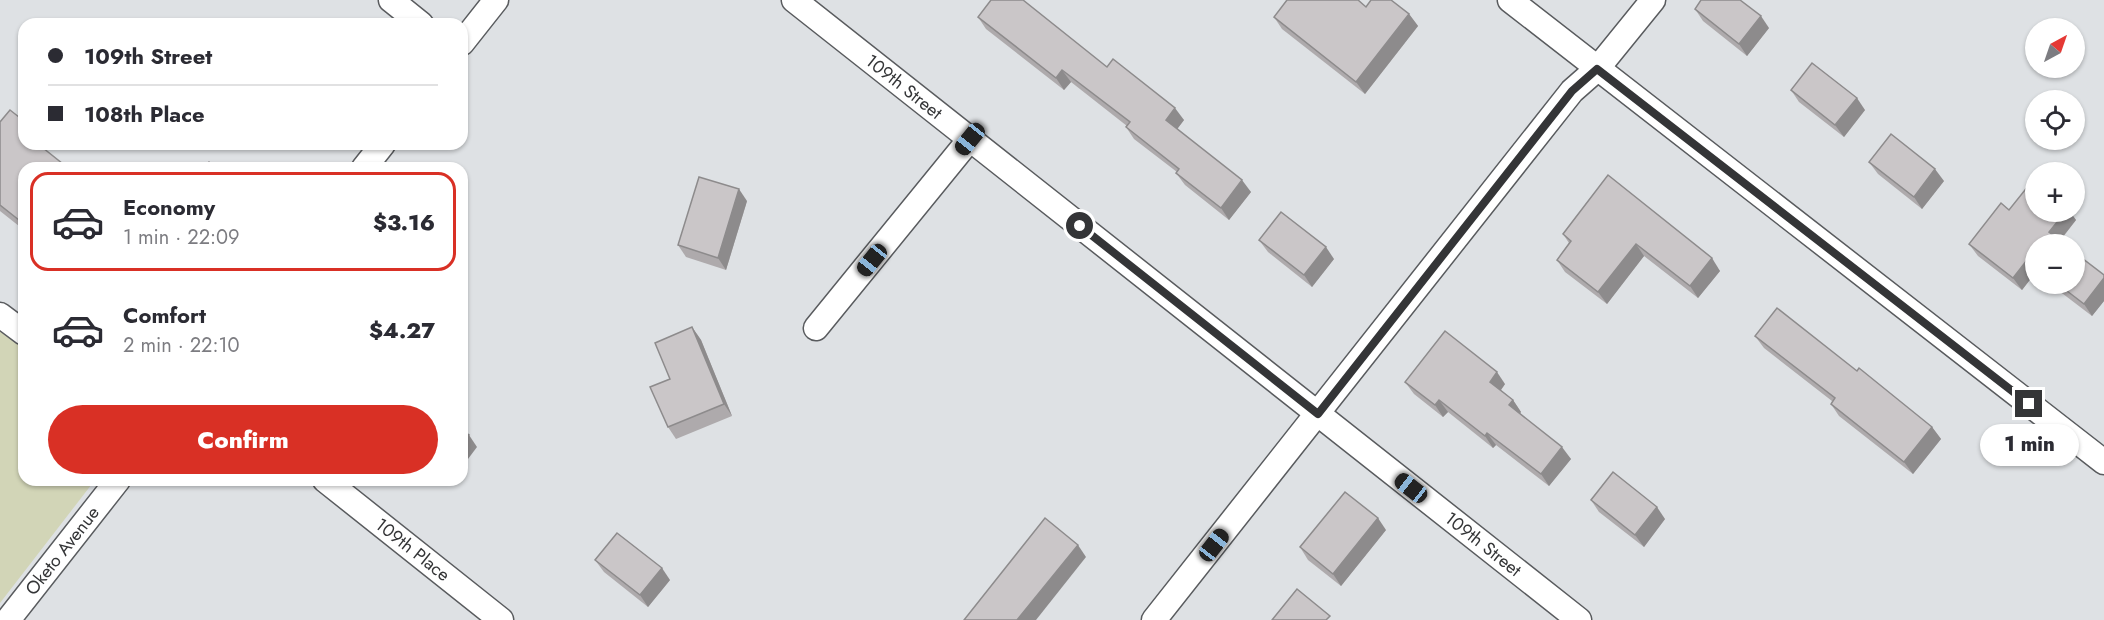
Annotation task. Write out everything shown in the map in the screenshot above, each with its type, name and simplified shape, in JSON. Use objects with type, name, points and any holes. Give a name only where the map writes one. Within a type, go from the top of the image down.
[{"type":"street","points":[[391,0],[414,18]]},
{"type":"street","points":[[468,36],[496,0]]},
{"type":"street","name":"109th Street","points":[[794,0],[1579,620]]},
{"type":"street","points":[[1510,0],[2104,462]]},
{"type":"street","points":[[1154,620],[1572,91],[1597,69],[1653,0]]},
{"type":"street","points":[[816,328],[970,139]]},
{"type":"street","points":[[369,162],[378,150]]},
{"type":"street","points":[[0,315],[18,328]]},
{"type":"street","name":"Oketo Avenue","points":[[8,620],[113,486]]},
{"type":"street","name":"109th Place","points":[[334,486],[501,620]]},
{"type":"green space","points":[[0,330],[18,344],[18,486],[90,486],[0,603]]},
{"type":"building","points":[[991,0],[1023,0],[1107,67],[1113,59],[1175,108],[1166,120],[1242,180],[1221,208],[1176,173],[1179,169],[1126,127],[1130,122],[1062,70],[1056,78],[978,17]]},
{"type":"building","points":[[1287,0],[1358,0],[1366,7],[1371,0],[1391,0],[1409,14],[1356,82],[1274,17]]},
{"type":"building","points":[[1701,0],[1740,0],[1761,16],[1739,44],[1695,9]]},
{"type":"building","points":[[1812,63],[1857,98],[1835,125],[1791,90]]},
{"type":"building","points":[[10,110],[18,116],[18,150],[46,150],[60,162],[18,162],[18,219],[0,205],[0,122]]},
{"type":"building","points":[[1891,134],[1935,169],[1914,197],[1869,162]]},
{"type":"building","points":[[1608,175],[1712,258],[1690,286],[1636,244],[1598,292],[1557,260],[1571,241],[1563,234]]},
{"type":"building","points":[[699,177],[739,189],[718,258],[678,245]]},
{"type":"building","points":[[2025,190],[2025,222],[2057,222],[2049,232],[2052,234],[2025,234],[2025,263],[2013,278],[1969,244],[2001,203],[2009,210]]},
{"type":"building","points":[[1281,212],[1326,247],[1304,275],[1259,240]]},
{"type":"building","points":[[2085,260],[2104,275],[2104,278],[2084,304],[2071,294],[2085,294]]},
{"type":"building","points":[[1777,308],[1857,371],[1859,368],[1932,427],[1904,462],[1831,404],[1835,398],[1755,336]]},
{"type":"building","points":[[692,327],[724,404],[668,427],[650,387],[670,379],[655,343]]},
{"type":"building","points":[[1445,331],[1497,372],[1490,382],[1513,400],[1509,405],[1562,447],[1541,474],[1487,433],[1485,436],[1439,400],[1435,405],[1405,382]]},
{"type":"building","points":[[1613,472],[1657,507],[1635,535],[1591,500]]},
{"type":"building","points":[[1345,492],[1378,518],[1333,574],[1300,547]]},
{"type":"building","points":[[1045,518],[1078,545],[1017,620],[964,620]]},
{"type":"building","points":[[617,533],[662,568],[640,595],[595,560]]},
{"type":"building","points":[[1297,589],[1330,616],[1326,620],[1272,620]]},
{"type":"route","points":[[1080,226],[1318,414],[1572,91],[1597,69],[2029,404]]}]
